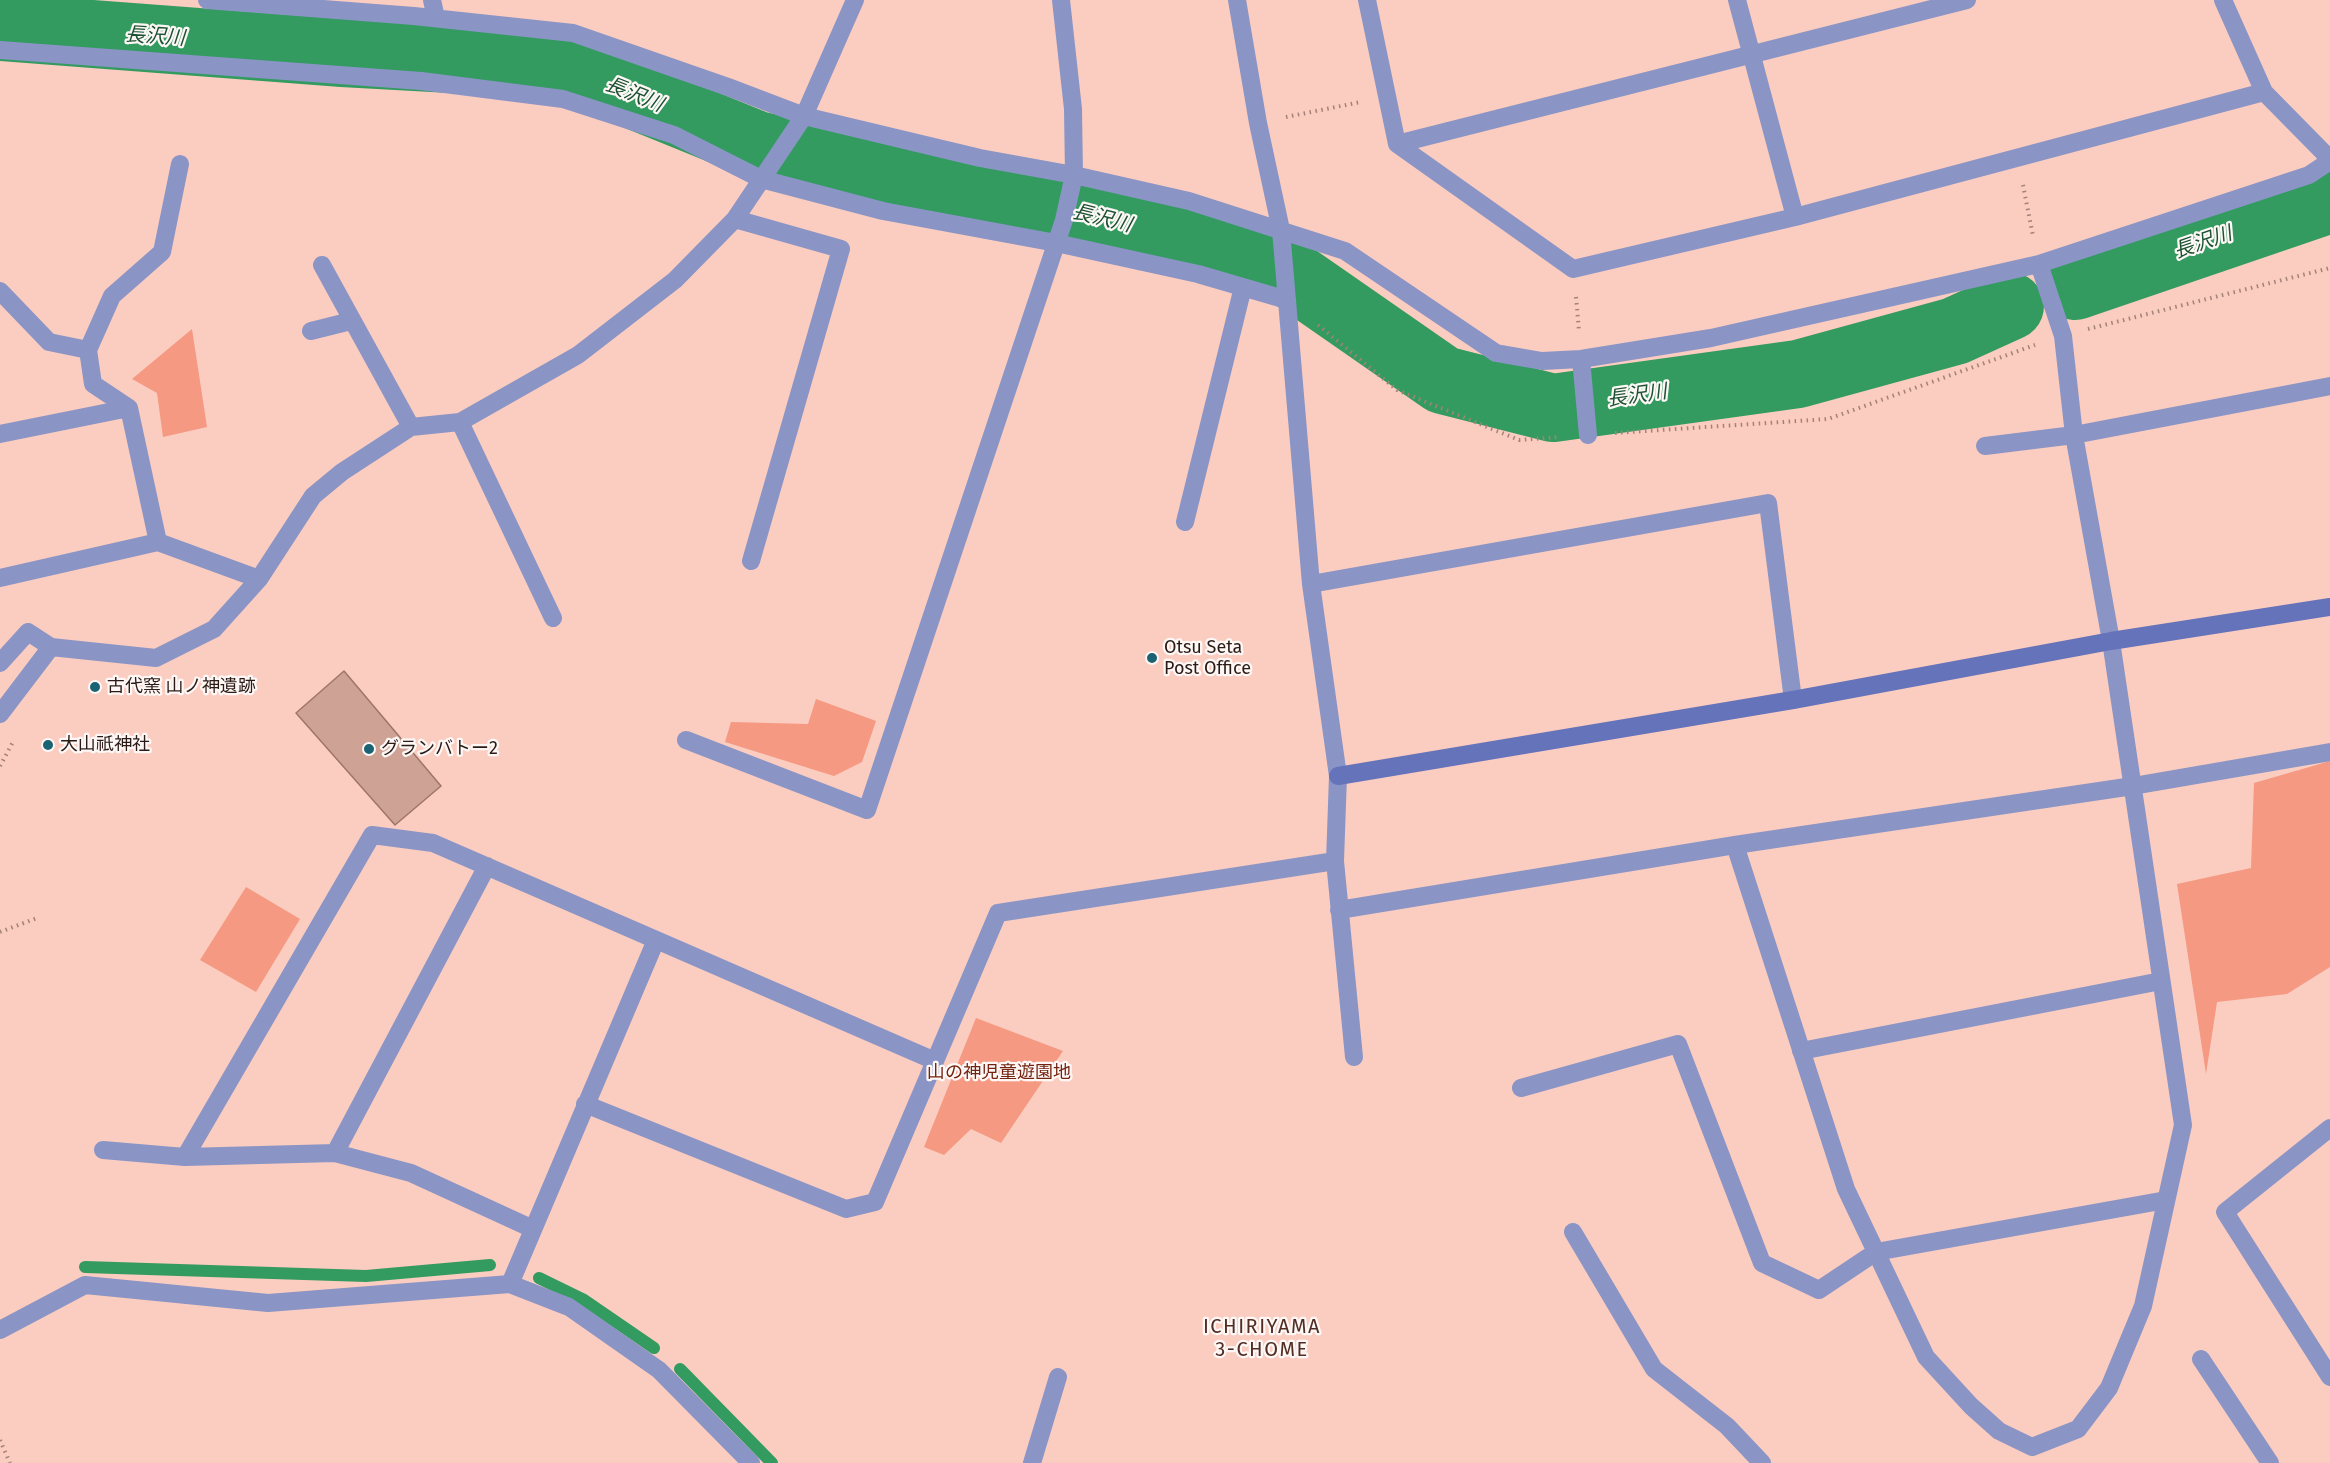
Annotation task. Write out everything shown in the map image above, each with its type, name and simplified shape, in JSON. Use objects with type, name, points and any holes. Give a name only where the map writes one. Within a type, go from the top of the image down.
[{"type":"street","points":[[207,0],[436,18],[573,33],[728,87],[803,118],[980,158],[1189,201],[1345,251],[1496,353],[1542,361],[1581,360],[1711,338],[2039,264],[2309,175],[2330,160],[2264,92],[2223,0]]},
{"type":"street","points":[[432,0],[436,18]]},
{"type":"street","points":[[0,663],[28,632],[51,647],[156,658],[214,629],[259,579],[313,496],[342,472],[411,427],[460,422],[578,355],[675,280],[735,219],[803,118],[855,0]]},
{"type":"street","points":[[686,740],[867,810],[1064,220],[1074,176],[1073,109],[1061,0]]},
{"type":"street","points":[[1237,0],[1258,123],[1281,230],[1311,584],[1338,776],[1335,861],[1354,1057]]},
{"type":"street","points":[[1367,0],[1396,144],[1573,269],[1795,217],[2264,92]]},
{"type":"street","points":[[1737,0],[1795,217]]},
{"type":"street","points":[[1396,144],[1967,0]]},
{"type":"street","points":[[0,50],[421,81],[562,99],[674,135],[762,178],[882,211],[1056,243],[1198,274],[1287,300]]},
{"type":"street","points":[[158,542],[129,408],[93,384],[88,350],[112,296],[162,252],[180,164]]},
{"type":"street","points":[[735,219],[841,249],[751,561]]},
{"type":"street","points":[[1735,845],[1846,1189],[1926,1357],[1971,1406],[2000,1431],[2032,1447],[2078,1428],[2109,1388],[2143,1306],[2183,1125],[2111,641],[2074,435],[2063,336],[2039,264]]},
{"type":"street","points":[[322,265],[411,427]]},
{"type":"street","points":[[1185,522],[1243,287]]},
{"type":"street","points":[[0,291],[49,342],[88,350]]},
{"type":"street","points":[[310,331],[351,321]]},
{"type":"street","points":[[1581,360],[1588,434]]},
{"type":"street","points":[[1985,446],[2074,435],[2330,386]]},
{"type":"street","points":[[0,434],[129,408]]},
{"type":"street","points":[[460,422],[553,618]]},
{"type":"street","points":[[1311,584],[1768,503],[1793,700]]},
{"type":"street","points":[[0,578],[158,542],[259,579]]},
{"type":"street","points":[[1338,776],[1793,700],[2111,641],[2330,607]]},
{"type":"street","points":[[0,714],[51,647]]},
{"type":"street","points":[[1339,910],[1735,845],[2133,786],[2330,752]]},
{"type":"street","points":[[185,1156],[372,835],[433,843],[935,1061]]},
{"type":"street","points":[[585,1104],[846,1209],[875,1202],[998,913],[1335,861]]},
{"type":"street","points":[[335,1154],[487,866]]},
{"type":"street","points":[[510,1284],[656,940]]},
{"type":"street","points":[[1801,1051],[2161,981]]},
{"type":"street","points":[[1521,1088],[1677,1044],[1762,1263],[1819,1290],[1876,1252],[2166,1200]]},
{"type":"street","points":[[2330,1128],[2225,1212],[2330,1377]]},
{"type":"street","points":[[103,1150],[185,1156],[335,1154],[411,1173],[533,1229]]},
{"type":"street","points":[[1573,1232],[1654,1369],[1727,1426],[1762,1463]]},
{"type":"street","points":[[0,1330],[85,1285],[268,1303],[510,1284],[569,1307],[659,1370],[751,1463]]},
{"type":"street","points":[[2201,1359],[2270,1463]]},
{"type":"street","points":[[1032,1463],[1058,1377]]},
{"type":"path","points":[[1258,123],[1385,96]]},
{"type":"path","points":[[2017,158],[2039,264]]},
{"type":"path","points":[[1287,300],[1397,390],[1519,440],[1828,419],[2063,336],[2330,268]]},
{"type":"path","points":[[1573,269],[1581,360]]},
{"type":"path","points":[[0,932],[37,918]]},
{"type":"path","points":[[0,1440],[10,1463]]},
{"type":"green space","points":[[192,329],[207,427],[163,437],[157,393],[132,379]]},
{"type":"green space","points":[[816,699],[876,721],[862,762],[834,776],[725,742],[731,722],[808,724]]},
{"type":"green space","points":[[2330,761],[2330,967],[2287,994],[2217,1002],[2206,1074],[2177,884],[2251,868],[2254,783]]},
{"type":"green space","points":[[246,887],[300,919],[256,992],[200,960]]},
{"type":"green space","name":"山の神児童遊園地","points":[[976,1018],[1063,1051],[1001,1143],[971,1129],[944,1155],[924,1147]]},
{"type":"building","name":"グランバトー2","points":[[344,671],[441,786],[395,825],[296,713]]},
{"type":"waterway","name":"長沢川","points":[[0,27],[343,53],[560,65],[757,145],[1116,220],[1251,262]]},
{"type":"waterway","name":"長沢川","points":[[2075,286],[2330,199]]},
{"type":"waterway","name":"長沢川","points":[[1289,273],[1443,380],[1553,408],[1798,374],[1955,331],[2010,306]]},
{"type":"waterway","points":[[85,1267],[366,1276],[490,1265]]},
{"type":"waterway","points":[[539,1278],[584,1300],[654,1348]]},
{"type":"waterway","points":[[680,1369],[772,1463]]},
{"type":"place","name":"Otsu Seta Post Office","points":[[1152,658]]},
{"type":"place","name":"古代窯 山ノ神遺跡","points":[[95,687]]},
{"type":"place","name":"大山祇神社","points":[[48,745]]},
{"type":"place","name":"グランバトー2","points":[[369,749]]},
{"type":"district","name":"ICHIRIYAMA 3-CHOME","points":[[1262,1338]]}]
